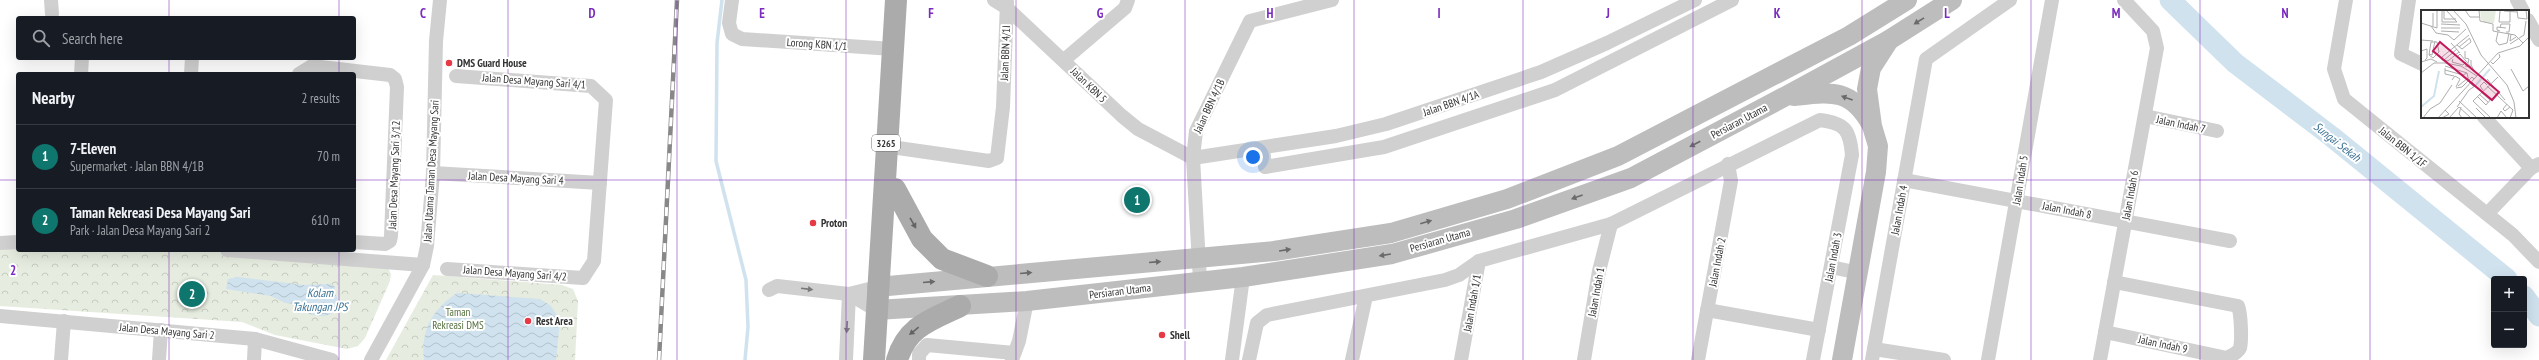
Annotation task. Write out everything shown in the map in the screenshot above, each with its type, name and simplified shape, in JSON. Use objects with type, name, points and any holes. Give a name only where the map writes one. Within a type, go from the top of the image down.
[{"type":"main road","name":"3265","points":[[887,360],[883,309],[896,0]]},
{"type":"main road","name":"3265","points":[[884,286],[895,189],[906,0]]},
{"type":"main road","name":"Persiaran Utama","points":[[884,286],[1274,251],[1391,233],[1507,199],[1618,156],[1849,36],[1907,0]]},
{"type":"main road","name":"Persiaran Utama","points":[[883,309],[960,306],[1027,301],[1243,277],[1392,254],[1516,219],[1631,178],[1889,40],[1952,0]]},
{"type":"main road","points":[[1842,360],[1859,273],[1876,172],[1878,146],[1872,126],[1867,88],[1871,68],[1889,40]]},
{"type":"main road","points":[[1786,96],[1819,93],[1837,94],[1854,100],[1864,111],[1872,126]]},
{"type":"main road","points":[[895,189],[912,222],[927,244],[942,259],[987,276]]},
{"type":"main road","points":[[897,360],[908,335],[923,323],[960,306]]},
{"type":"main road","name":"3265","points":[[874,360],[883,309]]},
{"type":"street","points":[[51,0],[52,14]]},
{"type":"street","name":"Jalan Utama Taman Desa Mayang Sari","points":[[370,360],[423,265],[427,246],[432,173],[436,41],[440,0]]},
{"type":"street","name":"Lorong KBN 1/1","points":[[732,0],[729,23],[732,34],[742,39],[893,49]]},
{"type":"street","name":"Jalan KBN 5","points":[[994,0],[1007,4],[1127,120],[1193,158]]},
{"type":"street","points":[[1064,60],[1125,8],[1128,0]]},
{"type":"street","name":"Jalan BBN 4/1B","points":[[1200,281],[1193,158],[1196,131],[1250,22],[1332,0]]},
{"type":"street","name":"Jalan BBN 4/1A","points":[[1193,158],[1336,136],[1386,124],[1431,110],[1541,72],[1607,43],[1695,0]]},
{"type":"street","points":[[1263,148],[1265,167],[1384,147],[1555,90],[1732,0]]},
{"type":"street","name":"Jalan Indah 4","points":[[1873,354],[1926,59],[2010,0]]},
{"type":"street","name":"Jalan Indah 5","points":[[1988,360],[2052,0]]},
{"type":"street","name":"Jalan Indah 6","points":[[2100,360],[2157,48],[2153,31],[2124,0]]},
{"type":"street","name":"Jalan BBN 1/1F","points":[[2346,0],[2334,69],[2344,99],[2513,235],[2539,262]]},
{"type":"street","points":[[2410,0],[2402,54],[2421,64]]},
{"type":"street","points":[[2517,0],[2522,10]]},
{"type":"street","name":"Jalan BBN 4/1I","points":[[898,148],[989,161],[997,158],[1000,150],[1003,107],[1007,4]]},
{"type":"street","points":[[2529,22],[2539,40]]},
{"type":"street","points":[[81,72],[82,60]]},
{"type":"street","points":[[191,72],[192,60]]},
{"type":"street","name":"Jalan Desa Mayang Sari 3/12","points":[[301,72],[312,66],[390,75],[395,79],[397,87],[390,241],[385,244],[356,242]]},
{"type":"street","name":"Jalan Desa Mayang Sari 4/1","points":[[456,76],[591,86],[606,100],[600,183]]},
{"type":"street","points":[[1431,110],[1438,129]]},
{"type":"street","name":"Jalan Indah 7","points":[[2145,116],[2217,131]]},
{"type":"street","points":[[2485,118],[2535,166],[2487,214]]},
{"type":"street","name":"Jalan Indah 1/1","points":[[1461,360],[1479,261],[1611,224],[1728,164],[1820,120],[1835,121],[1846,130],[1851,141],[1852,155]]},
{"type":"street","name":"Jalan Indah 3","points":[[1813,360],[1852,155]]},
{"type":"street","name":"Jalan Indah 2","points":[[1698,360],[1731,181],[1728,164]]},
{"type":"street","name":"Jalan Desa Mayang Sari 4","points":[[432,173],[600,183]]},
{"type":"street","name":"Jalan Indah 8","points":[[1904,180],[2230,241]]},
{"type":"street","name":"Jalan Desa Mayang Sari 4/2","points":[[447,268],[583,278],[594,261],[600,183]]},
{"type":"street","name":"Jalan Indah 1","points":[[1584,360],[1599,271],[1611,224]]},
{"type":"street","points":[[0,243],[16,242]]},
{"type":"street","points":[[266,252],[342,255],[423,265]]},
{"type":"street","points":[[1249,360],[1257,322],[1263,318],[1445,280],[1459,275],[1479,261]]},
{"type":"street","points":[[1831,267],[1859,273]]},
{"type":"street","points":[[1232,360],[1243,277]]},
{"type":"street","name":"Jalan Indah 9","points":[[2105,332],[2228,358],[2236,354],[2240,348],[2241,312],[2238,306],[2232,303],[2114,282]]},
{"type":"street","points":[[770,290],[777,286],[849,294],[883,309]]},
{"type":"street","points":[[849,294],[884,286]]},
{"type":"street","points":[[846,360],[849,294]]},
{"type":"street","points":[[1352,360],[1366,296]]},
{"type":"street","points":[[919,360],[919,354],[927,345],[1013,357],[1027,301]]},
{"type":"street","points":[[1708,310],[1819,330]]},
{"type":"street","name":"Jalan Desa Mayang Sari 2","points":[[0,316],[255,339],[332,360]]},
{"type":"street","points":[[61,360],[64,321]]},
{"type":"street","points":[[159,360],[161,330]]},
{"type":"street","points":[[254,360],[255,339]]},
{"type":"street","points":[[1873,354],[1944,360]]},
{"type":"green space","points":[[16,238],[16,252],[221,252],[387,266],[391,274],[390,281],[365,338],[358,346],[347,349],[275,335],[242,322],[0,306],[0,242]]},
{"type":"green space","name":"Taman Rekreasi DMS","points":[[433,275],[562,285],[573,289],[578,301],[575,360],[386,360]]},
{"type":"water","points":[[2162,0],[2185,0],[2196,11],[2183,21]]},
{"type":"water","name":"Kolam Takungan JPS","points":[[238,277],[304,285],[331,284],[335,287],[334,292],[340,303],[337,309],[326,316],[312,315],[299,309],[295,304],[285,303],[271,296],[226,289],[228,279]]},
{"type":"water","points":[[457,293],[540,299],[551,306],[560,320],[556,360],[424,360],[424,339],[430,321],[441,306]]},
{"type":"waterway","points":[[722,0],[717,43],[716,161],[746,280],[748,327],[745,360]]},
{"type":"waterway","name":"Sungai Sekah","points":[[2170,0],[2235,63],[2331,136],[2503,276]]},
{"type":"waterway","name":"Sungai Sekah","points":[[2527,300],[2539,316]]},
{"type":"railway","points":[[659,360],[677,0]]},
{"type":"place","name":"DMS Guard House","points":[[449,63]]},
{"type":"place","name":"7-Eleven","points":[[1137,200]]},
{"type":"place","name":"Proton","points":[[813,223]]},
{"type":"place","name":"Taman Rekreasi Desa Mayang Sari","points":[[192,294]]},
{"type":"place","name":"Rest Area","points":[[528,321]]},
{"type":"place","name":"Shell","points":[[1162,335]]}]
